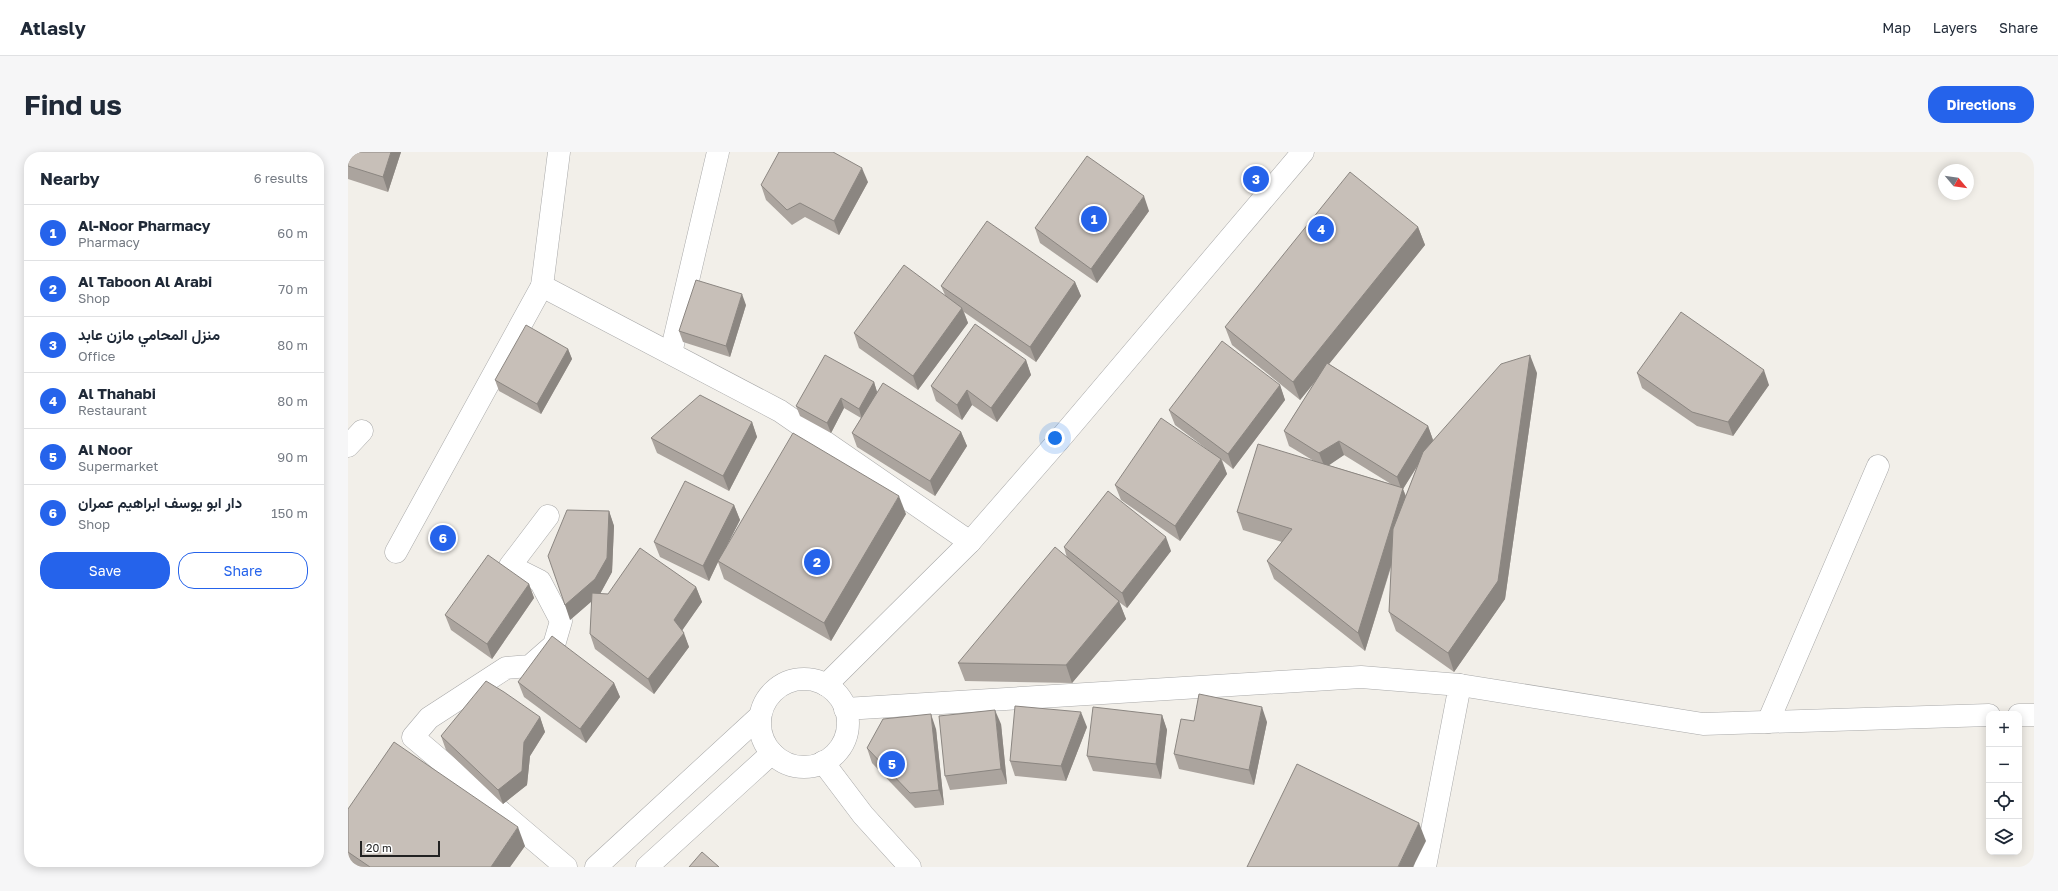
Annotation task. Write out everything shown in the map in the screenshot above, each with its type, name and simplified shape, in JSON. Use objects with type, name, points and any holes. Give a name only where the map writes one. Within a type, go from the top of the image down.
[{"type":"street","points":[[396,552],[542,286],[559,152]]},
{"type":"street","points":[[671,353],[718,152]]},
{"type":"street","points":[[826,685],[970,542],[1059,440],[1303,152]]},
{"type":"street","points":[[542,286],[780,411],[970,542]]},
{"type":"street","points":[[1768,722],[1878,466]]},
{"type":"street","points":[[548,516],[510,566],[540,582],[561,621],[554,645],[530,666],[506,668],[429,718],[413,737],[566,867]]},
{"type":"street","points":[[845,709],[1361,677],[1460,686],[1703,724],[1986,715]]},
{"type":"street","points":[[596,867],[760,716],[768,698],[779,687],[793,680],[808,679],[826,685],[838,696],[845,709],[847,726],[844,741],[836,753],[823,762],[809,767],[794,766],[784,762],[772,753],[766,746],[760,731],[760,716]]},
{"type":"street","points":[[1425,867],[1460,686]]},
{"type":"street","points":[[2022,715],[2034,716]]},
{"type":"street","points":[[647,867],[772,753]]},
{"type":"street","points":[[823,762],[863,815],[910,867]]},
{"type":"building","points":[[348,152],[391,152],[383,177],[348,166]]},
{"type":"building","points":[[779,152],[833,152],[862,168],[834,221],[800,203],[787,210],[761,185]]},
{"type":"building","points":[[1087,156],[1144,196],[1091,269],[1035,228]]},
{"type":"building","points":[[1350,172],[1418,227],[1293,382],[1225,327]]},
{"type":"building","points":[[987,221],[1075,282],[1030,347],[941,286]]},
{"type":"building","points":[[904,265],[962,308],[913,376],[854,333]]},
{"type":"building","points":[[696,280],[742,294],[726,346],[679,331]]},
{"type":"building","points":[[1681,312],[1764,370],[1728,422],[1692,412],[1637,373]]},
{"type":"building","points":[[975,324],[1026,360],[991,408],[967,390],[957,405],[931,386]]},
{"type":"building","points":[[526,325],[568,349],[537,404],[495,380]]},
{"type":"building","points":[[1222,341],[1280,385],[1228,454],[1169,410]]},
{"type":"building","points":[[825,355],[874,382],[859,409],[841,398],[827,423],[796,406]]},
{"type":"building","points":[[1530,355],[1498,581],[1448,653],[1389,612],[1393,529],[1423,452],[1501,364]]},
{"type":"building","points":[[1327,363],[1428,426],[1397,477],[1339,441],[1319,453],[1284,431]]},
{"type":"building","points":[[883,383],[961,432],[930,481],[852,433]]},
{"type":"building","points":[[700,395],[752,422],[723,476],[651,438]]},
{"type":"building","points":[[1161,418],[1221,459],[1175,526],[1115,485]]},
{"type":"building","points":[[793,433],[899,496],[824,623],[718,561]]},
{"type":"building","points":[[1258,444],[1403,488],[1358,633],[1267,561],[1292,529],[1237,512]]},
{"type":"building","points":[[685,481],[734,505],[703,566],[654,542]]},
{"type":"building","points":[[1108,491],[1166,537],[1122,593],[1064,547]]},
{"type":"building","points":[[567,510],[609,511],[607,558],[595,579],[565,605],[548,556]]},
{"type":"building","points":[[1055,547],[1119,601],[1066,665],[958,663]]},
{"type":"building","points":[[640,548],[696,587],[674,620],[684,633],[648,679],[590,634],[592,593],[608,594]]},
{"type":"building","points":[[488,555],[529,584],[487,644],[445,615]]},
{"type":"building","points":[[552,636],[614,683],[580,729],[518,682]]},
{"type":"building","points":[[486,681],[540,717],[524,742],[522,771],[498,790],[441,736]]},
{"type":"building","points":[[1199,694],[1262,707],[1249,770],[1174,754],[1181,719],[1194,721]]},
{"type":"building","points":[[1015,706],[1081,712],[1061,766],[1010,761]]},
{"type":"building","points":[[1093,707],[1162,715],[1156,764],[1087,756]]},
{"type":"building","points":[[995,710],[1001,769],[945,776],[939,716]]},
{"type":"building","points":[[931,714],[939,790],[910,793],[867,748],[883,719]]},
{"type":"building","points":[[394,742],[518,827],[491,867],[370,867],[348,852],[348,809]]},
{"type":"building","points":[[1297,764],[1419,823],[1398,867],[1247,867]]},
{"type":"building","points":[[702,852],[719,867],[689,867]]},
{"type":"place","name":"منزل المحامي مازن عابد","points":[[1256,179]]},
{"type":"place","name":"Al-Noor Pharmacy","points":[[1094,219]]},
{"type":"place","name":"Al Thahabi","points":[[1321,229]]},
{"type":"place","name":"دار ابو يوسف ابراهيم عمران","points":[[443,538]]},
{"type":"place","name":"Al Taboon Al Arabi","points":[[817,562]]},
{"type":"place","name":"Al Noor","points":[[892,764]]}]
